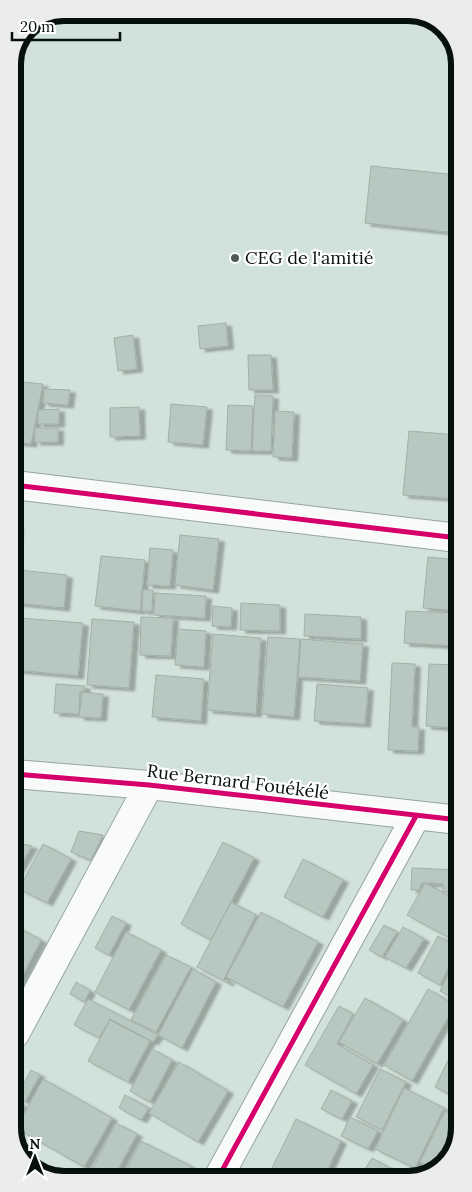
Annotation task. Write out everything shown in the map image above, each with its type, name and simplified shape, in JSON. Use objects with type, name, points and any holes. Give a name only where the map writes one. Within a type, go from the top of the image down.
[{"type":"street","points":[[21,486],[451,537]]},
{"type":"street","name":"Rue Bernard Fouékélé","points":[[21,775],[149,785],[451,819]]},
{"type":"street","points":[[21,1023],[149,785]]},
{"type":"street","points":[[222,1171],[416,816]]},
{"type":"building","points":[[371,166],[451,174],[451,232],[365,223]]},
{"type":"building","points":[[226,323],[228,346],[200,349],[198,326]]},
{"type":"building","points":[[133,335],[137,369],[118,371],[114,338]]},
{"type":"building","points":[[248,355],[271,355],[273,390],[249,390]]},
{"type":"building","points":[[21,382],[43,384],[31,444],[21,443]]},
{"type":"building","points":[[44,389],[70,390],[68,405],[43,403]]},
{"type":"building","points":[[255,395],[273,396],[271,451],[252,451]]},
{"type":"building","points":[[171,404],[207,407],[203,445],[168,442]]},
{"type":"building","points":[[228,405],[253,406],[251,451],[226,450]]},
{"type":"building","points":[[139,407],[140,436],[110,437],[110,408]]},
{"type":"building","points":[[59,409],[59,424],[38,424],[38,410]]},
{"type":"building","points":[[275,411],[294,412],[292,458],[273,457]]},
{"type":"building","points":[[35,428],[58,428],[58,442],[35,442]]},
{"type":"building","points":[[409,431],[451,434],[451,498],[403,495]]},
{"type":"building","points":[[180,535],[219,539],[213,590],[175,585]]},
{"type":"building","points":[[150,548],[173,550],[170,586],[147,585]]},
{"type":"building","points":[[101,556],[145,560],[140,611],[95,606]]},
{"type":"building","points":[[428,557],[451,559],[451,610],[423,608]]},
{"type":"building","points":[[21,570],[67,575],[64,608],[21,604]]},
{"type":"building","points":[[143,590],[153,590],[152,611],[142,611]]},
{"type":"building","points":[[155,593],[206,596],[205,618],[154,615]]},
{"type":"building","points":[[241,603],[280,605],[280,631],[240,630]]},
{"type":"building","points":[[213,606],[232,608],[231,627],[212,626]]},
{"type":"building","points":[[406,611],[451,613],[451,646],[404,643]]},
{"type":"building","points":[[305,614],[361,617],[361,639],[304,636]]},
{"type":"building","points":[[141,617],[173,618],[171,656],[140,655]]},
{"type":"building","points":[[21,618],[83,623],[78,676],[21,670]]},
{"type":"building","points":[[92,619],[134,622],[129,688],[87,685]]},
{"type":"building","points":[[178,629],[206,631],[204,667],[175,665]]},
{"type":"building","points":[[213,634],[261,638],[256,714],[207,710]]},
{"type":"building","points":[[268,637],[300,639],[294,717],[262,714]]},
{"type":"building","points":[[301,639],[363,644],[360,681],[298,677]]},
{"type":"building","points":[[392,663],[415,664],[412,727],[419,727],[418,751],[388,750]]},
{"type":"building","points":[[429,664],[451,665],[451,728],[426,726]]},
{"type":"building","points":[[156,675],[204,679],[201,721],[152,717]]},
{"type":"building","points":[[56,684],[85,686],[84,692],[80,691],[79,714],[54,713]]},
{"type":"building","points":[[317,684],[368,688],[365,724],[314,721]]},
{"type":"building","points":[[82,692],[103,694],[101,718],[79,717]]},
{"type":"building","points":[[79,831],[103,835],[91,860],[71,852]]},
{"type":"building","points":[[223,842],[254,858],[211,940],[181,924]]},
{"type":"building","points":[[21,844],[32,846],[21,865]]},
{"type":"building","points":[[43,844],[71,859],[47,903],[21,890],[21,885]]},
{"type":"building","points":[[303,859],[343,880],[323,917],[284,897]]},
{"type":"building","points":[[412,868],[451,870],[451,892],[443,892],[443,884],[421,883],[420,890],[411,890]]},
{"type":"building","points":[[425,883],[451,897],[451,939],[407,915]]},
{"type":"building","points":[[231,902],[256,915],[224,979],[229,981],[228,983],[197,967]]},
{"type":"building","points":[[261,912],[318,942],[283,1007],[226,977]]},
{"type":"building","points":[[112,916],[126,923],[109,955],[95,948]]},
{"type":"building","points":[[384,925],[397,932],[382,957],[369,950]]},
{"type":"building","points":[[403,927],[424,939],[406,968],[385,957]]},
{"type":"building","points":[[21,929],[41,940],[21,978]]},
{"type":"building","points":[[126,932],[161,950],[129,1010],[95,992]]},
{"type":"building","points":[[438,936],[451,943],[451,963],[440,985],[418,973]]},
{"type":"building","points":[[166,955],[191,967],[156,1032],[131,1020]]},
{"type":"building","points":[[193,969],[216,982],[182,1048],[158,1035]]},
{"type":"building","points":[[451,969],[451,996],[440,991]]},
{"type":"building","points":[[76,982],[90,991],[84,1002],[70,994]]},
{"type":"building","points":[[428,989],[451,1003],[451,1012],[412,1081],[384,1065]]},
{"type":"building","points":[[365,998],[403,1020],[377,1064],[339,1042]]},
{"type":"building","points":[[88,999],[158,1035],[153,1042],[110,1019],[99,1038],[74,1025]]},
{"type":"building","points":[[339,1006],[353,1014],[337,1044],[373,1065],[356,1094],[305,1065]]},
{"type":"building","points":[[110,1020],[150,1041],[128,1082],[88,1061]]},
{"type":"building","points":[[152,1049],[172,1060],[150,1102],[130,1091]]},
{"type":"building","points":[[451,1054],[451,1095],[435,1087]]},
{"type":"building","points":[[179,1062],[228,1091],[198,1142],[149,1113]]},
{"type":"building","points":[[380,1069],[406,1082],[382,1130],[356,1117]]},
{"type":"building","points":[[31,1070],[40,1075],[25,1102],[21,1100],[21,1089]]},
{"type":"building","points":[[43,1079],[112,1118],[84,1167],[22,1131],[21,1119]]},
{"type":"building","points":[[404,1088],[444,1108],[415,1168],[375,1149]]},
{"type":"building","points":[[331,1090],[352,1101],[342,1119],[321,1109]]},
{"type":"building","points":[[125,1095],[149,1108],[141,1120],[119,1108]]},
{"type":"building","points":[[21,1104],[25,1106],[21,1113]]},
{"type":"building","points":[[445,1111],[451,1114],[448,1142],[442,1154],[428,1166],[420,1162]]},
{"type":"building","points":[[350,1117],[378,1131],[368,1149],[341,1136]]},
{"type":"building","points":[[296,1119],[341,1141],[327,1171],[270,1171]]},
{"type":"building","points":[[116,1123],[137,1134],[117,1171],[91,1171]]},
{"type":"building","points":[[141,1141],[191,1166],[189,1171],[126,1171]]},
{"type":"building","points":[[372,1158],[395,1171],[364,1171]]},
{"type":"cycle path","points":[[21,486],[451,537]]},
{"type":"cycle path","points":[[21,775],[149,785],[451,819]]},
{"type":"cycle path","points":[[222,1171],[416,816]]},
{"type":"place","name":"CEG de l'amitié","points":[[235,258]]}]
